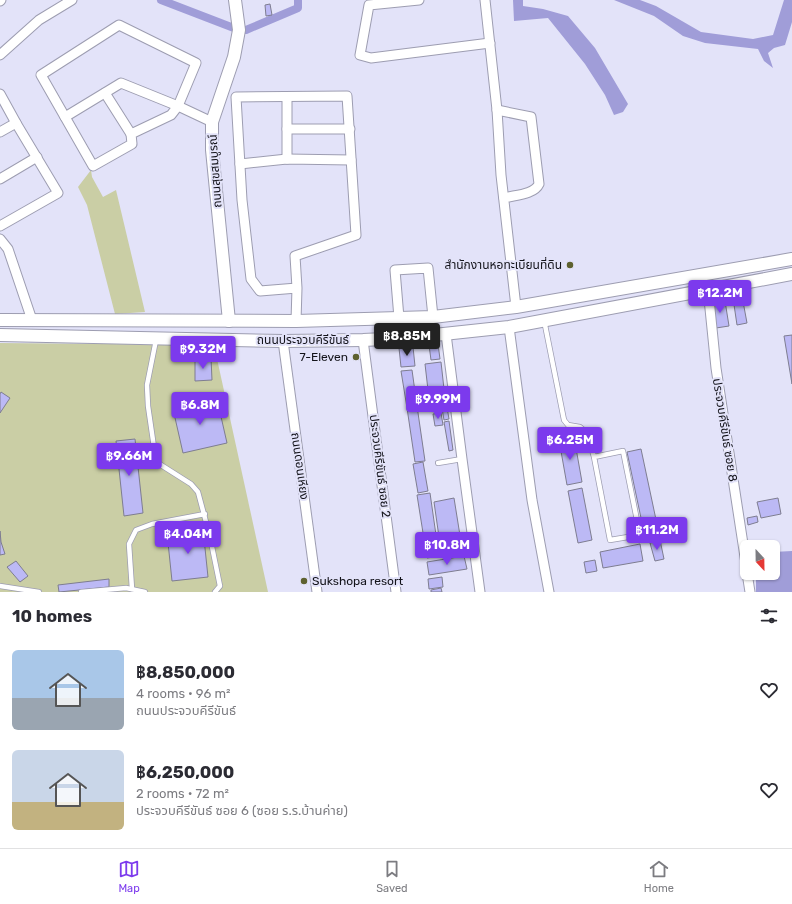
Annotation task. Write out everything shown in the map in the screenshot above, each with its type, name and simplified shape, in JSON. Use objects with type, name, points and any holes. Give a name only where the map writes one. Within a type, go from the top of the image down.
[{"type":"main road","name":"ถนนสุขสมบูรณ์","points":[[229,322],[212,150],[212,122],[234,57],[239,30],[234,0]]},
{"type":"main road","name":"ถนนประจวบคีรีขันธ์","points":[[0,320],[229,322],[433,317],[516,307],[792,259]]},
{"type":"main road","name":"ถนนประจวบคีรีขันธ์","points":[[0,335],[283,341],[363,340],[446,334],[509,327],[792,274]]},
{"type":"street","points":[[0,55],[39,20],[72,0]]},
{"type":"street","points":[[419,0],[369,5],[360,55],[371,58],[490,43]]},
{"type":"street","points":[[485,0],[516,307]]},
{"type":"street","points":[[106,93],[131,134],[132,144],[93,166],[41,75],[119,25],[196,63],[178,106],[171,115],[131,134]]},
{"type":"street","points":[[65,118],[121,83],[178,106],[212,122]]},
{"type":"street","points":[[0,94],[58,193],[0,226]]},
{"type":"street","points":[[296,321],[297,288],[295,256],[356,235],[347,96],[236,97],[242,200],[251,279],[260,291],[297,288]]},
{"type":"street","points":[[287,97],[287,159]]},
{"type":"street","points":[[497,110],[531,116],[539,184],[536,189],[504,198]]},
{"type":"street","points":[[0,132],[16,123]]},
{"type":"street","points":[[287,128],[350,129]]},
{"type":"street","points":[[0,179],[37,157]]},
{"type":"street","points":[[240,164],[287,159],[351,160]]},
{"type":"street","points":[[0,239],[8,249],[32,320]]},
{"type":"street","points":[[399,318],[395,270],[428,268],[433,317]]},
{"type":"street","name":"ประจวบคีรีขันธ์ ซอย 8","points":[[708,289],[716,368],[742,540]]},
{"type":"street","points":[[509,327],[532,500],[549,592]]},
{"type":"street","points":[[446,334],[480,592]]},
{"type":"street","name":"ประจวบคีรีขันธ์ ซอย 2","points":[[363,340],[396,592]]},
{"type":"street","name":"ถนนดอนเหียง","points":[[283,341],[317,592]]},
{"type":"street","points":[[749,580],[750,592]]},
{"type":"lane","points":[[544,320],[564,420],[568,425],[580,427],[587,433],[594,457],[610,540],[640,535],[623,452],[594,457]]},
{"type":"lane","points":[[156,338],[147,385],[148,406],[156,461],[191,484],[198,492],[205,514],[222,592]]},
{"type":"lane","points":[[438,463],[462,459]]},
{"type":"lane","points":[[132,589],[129,544],[136,530],[152,524],[205,514]]},
{"type":"lane","points":[[0,586],[39,592]]},
{"type":"lane","points":[[215,592],[220,586]]},
{"type":"lane","points":[[81,592],[126,588],[145,592]]},
{"type":"green space","points":[[91,170],[92,177],[103,197],[116,190],[145,312],[115,314],[87,205],[78,187]]},
{"type":"green space","points":[[0,343],[214,345],[268,592],[0,592]]},
{"type":"shaded area","points":[[513,0],[523,0],[523,6],[543,9],[568,16],[595,48],[628,104],[623,112],[614,115],[605,95],[585,64],[548,18],[514,21]]},
{"type":"shaded area","points":[[614,0],[640,0],[656,6],[701,32],[753,39],[773,35],[784,0],[792,0],[792,22],[785,45],[774,48],[768,53],[773,68],[764,61],[758,49],[705,43],[683,36],[654,16]]},
{"type":"shaded area","points":[[792,551],[792,592],[756,592],[756,580],[780,580],[780,552]]},
{"type":"building","points":[[270,4],[272,15],[266,16],[265,5]]},
{"type":"building","points":[[742,296],[747,323],[737,325],[733,298]]},
{"type":"building","points":[[725,301],[729,326],[716,328],[712,303]]},
{"type":"building","points":[[792,335],[792,384],[784,336]]},
{"type":"building","points":[[438,344],[440,359],[431,360],[429,345]]},
{"type":"building","points":[[413,347],[415,366],[401,367],[399,348]]},
{"type":"building","points":[[211,358],[212,380],[195,381],[195,359]]},
{"type":"building","points":[[441,362],[444,389],[428,390],[425,364]]},
{"type":"building","points":[[412,370],[417,406],[407,408],[401,371]]},
{"type":"building","points":[[444,390],[449,419],[444,420],[439,391]]},
{"type":"building","points":[[1,392],[10,398],[0,413],[0,394]]},
{"type":"building","points":[[217,399],[227,443],[183,453],[173,409]]},
{"type":"building","points":[[417,406],[425,461],[415,462],[407,408]]},
{"type":"building","points":[[441,413],[443,425],[435,426],[433,414]]},
{"type":"building","points":[[449,421],[453,450],[449,451],[444,422]]},
{"type":"building","points":[[574,437],[582,482],[567,485],[559,440]]},
{"type":"building","points":[[135,439],[143,513],[124,516],[116,441]]},
{"type":"building","points":[[641,449],[658,529],[644,532],[627,452]]},
{"type":"building","points":[[423,462],[428,491],[418,493],[413,464]]},
{"type":"building","points":[[582,488],[592,540],[578,543],[568,491]]},
{"type":"building","points":[[430,493],[439,556],[427,558],[417,495]]},
{"type":"building","points":[[454,498],[462,548],[441,551],[434,502]]},
{"type":"building","points":[[778,498],[781,514],[761,518],[757,502]]},
{"type":"building","points":[[757,516],[758,522],[748,525],[747,518]]},
{"type":"building","points":[[203,529],[208,577],[172,581],[167,533]]},
{"type":"building","points":[[0,531],[1,542],[5,554],[0,555]]},
{"type":"building","points":[[660,540],[664,559],[655,561],[650,543]]},
{"type":"building","points":[[640,544],[643,561],[603,568],[600,552]]},
{"type":"building","points":[[464,556],[467,569],[429,575],[427,562]]},
{"type":"building","points":[[595,560],[597,571],[586,573],[584,562]]},
{"type":"building","points":[[16,561],[28,576],[20,582],[7,567]]},
{"type":"building","points":[[442,577],[443,587],[429,589],[428,579]]},
{"type":"building","points":[[109,579],[109,587],[59,592],[58,585]]},
{"type":"building","points":[[441,588],[442,592],[431,592],[431,590]]},
{"type":"waterway","points":[[161,0],[239,30],[246,30],[298,8],[298,0]]},
{"type":"place","name":"สำนักงานหอทะเบียนที่ดิน","points":[[570,265]]},
{"type":"place","name":"7-Eleven","points":[[356,357]]},
{"type":"place","name":"Sukshopa resort","points":[[304,581]]}]
